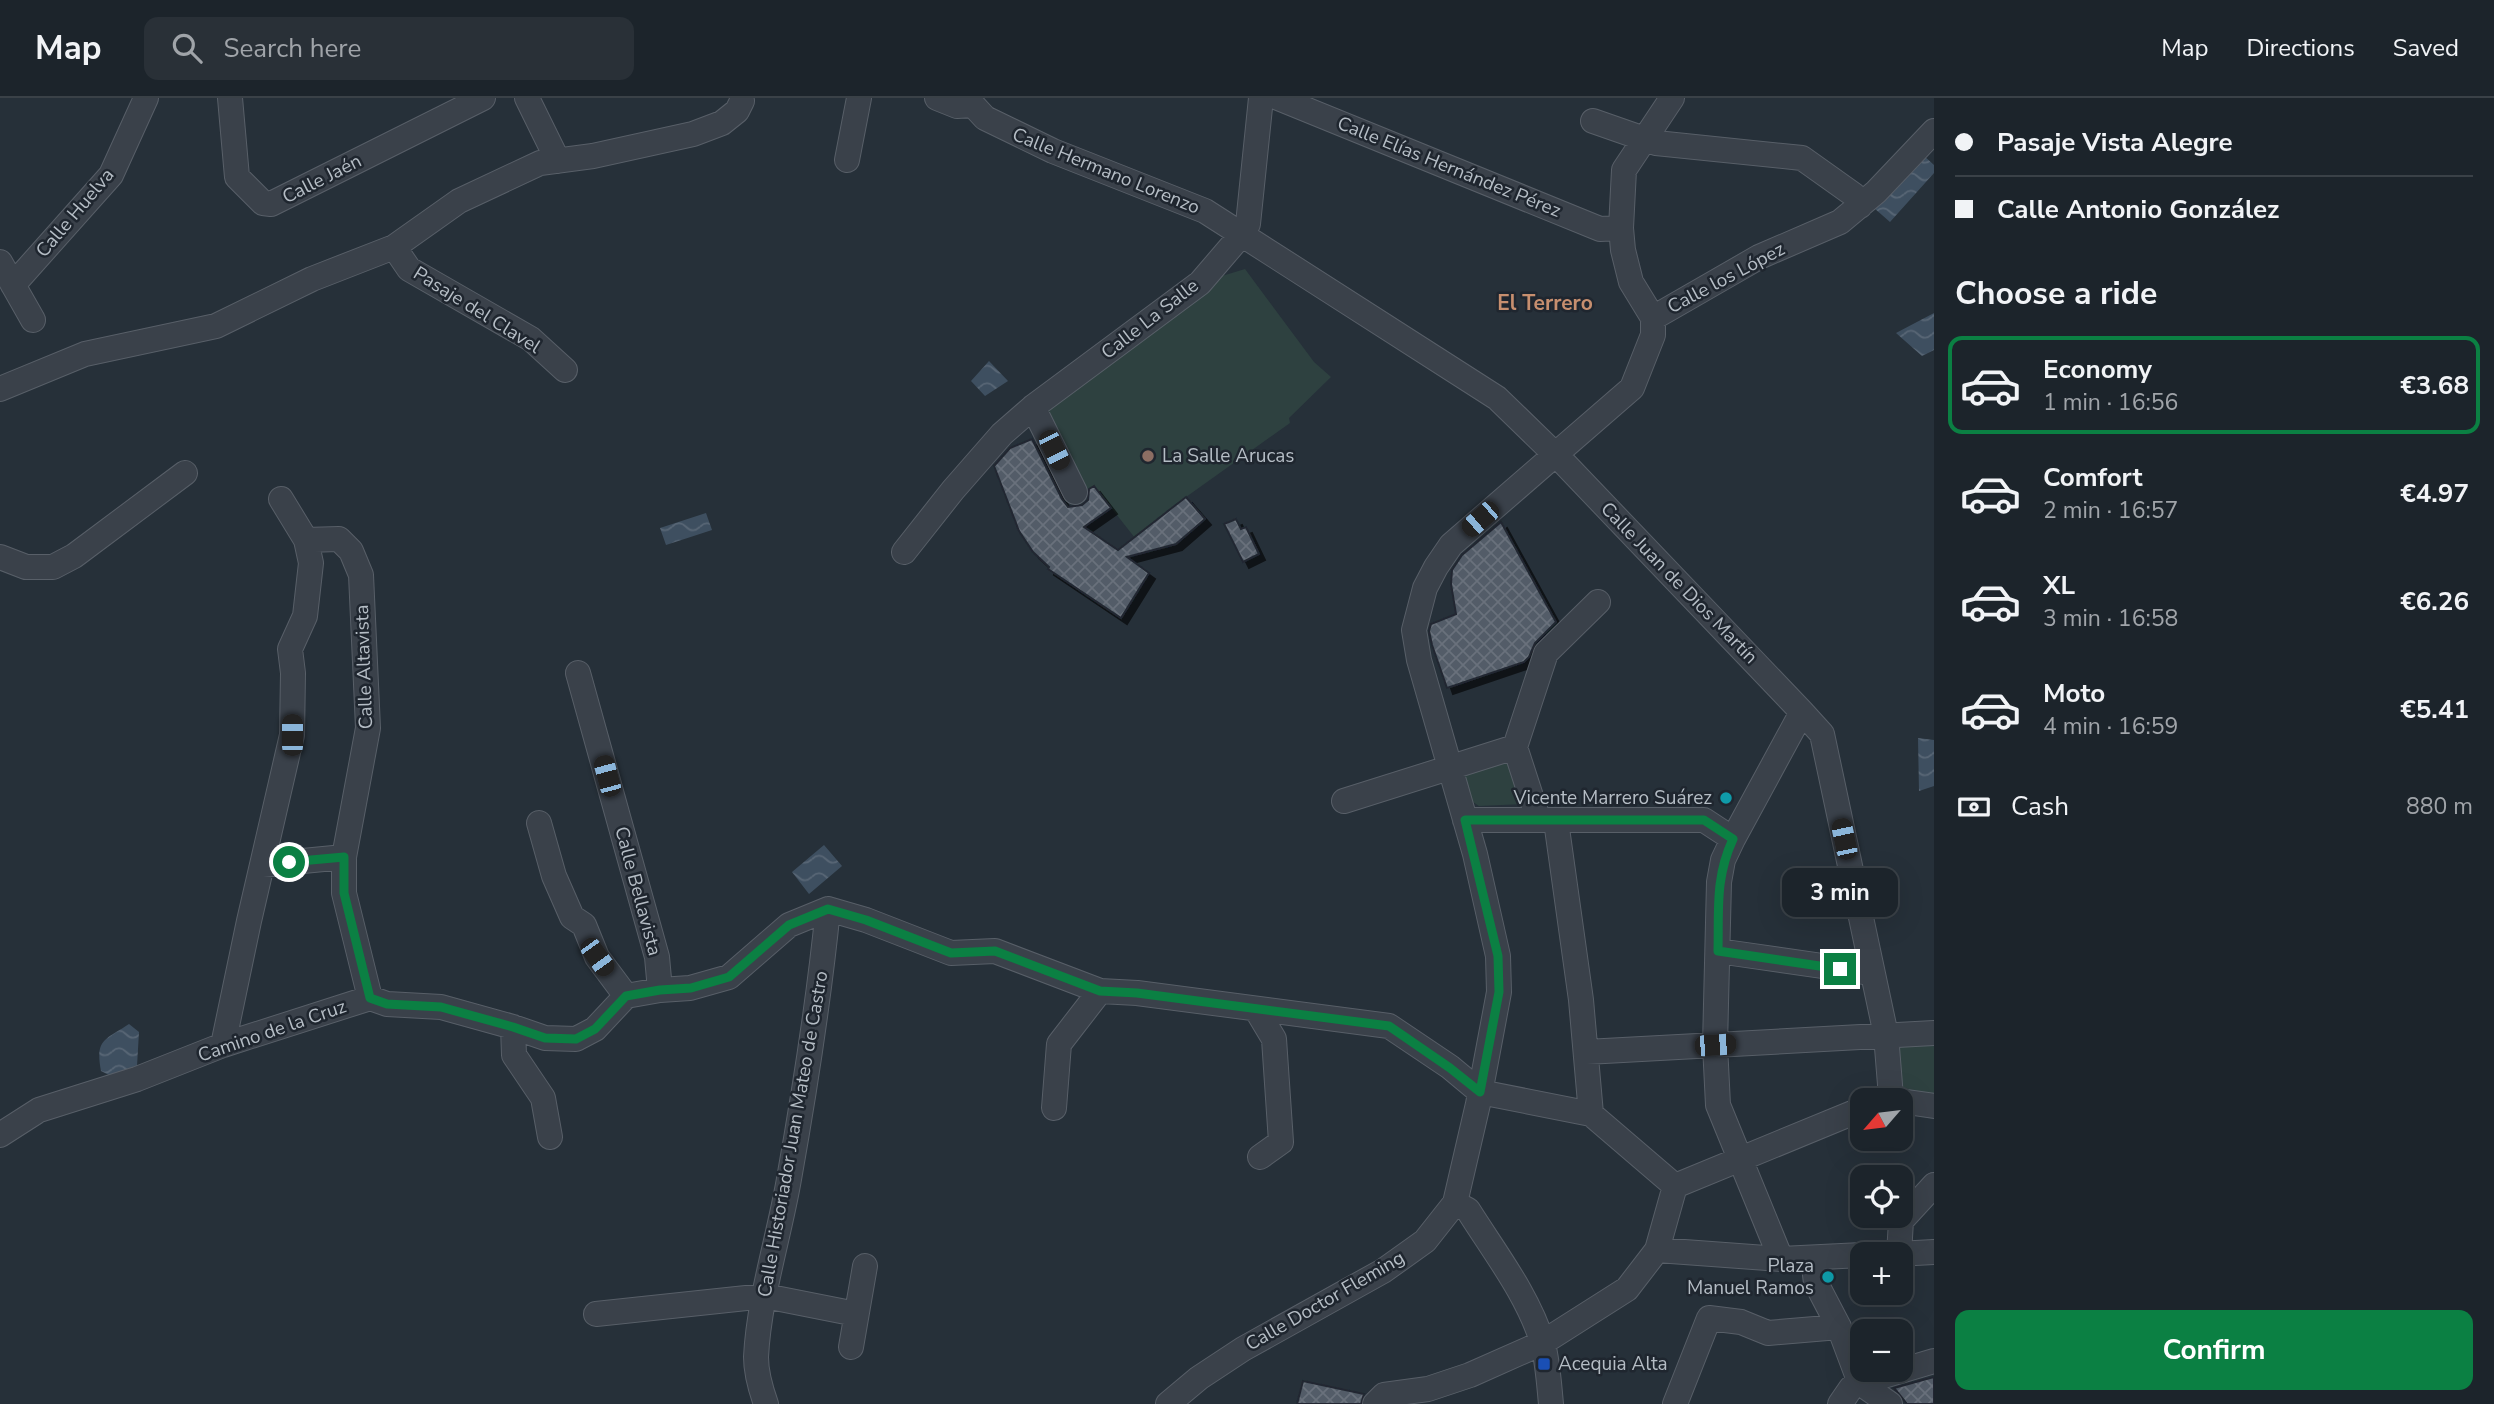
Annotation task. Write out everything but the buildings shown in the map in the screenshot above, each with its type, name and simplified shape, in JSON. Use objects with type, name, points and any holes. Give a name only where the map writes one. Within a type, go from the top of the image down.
[{"type":"street","name":"Calle Huelva","points":[[13,285],[111,176],[146,98]]},
{"type":"street","name":"Calle Jaén","points":[[230,98],[237,177],[263,203],[271,204],[483,98]]},
{"type":"street","points":[[527,98],[558,161]]},
{"type":"street","points":[[847,160],[859,98]]},
{"type":"street","points":[[937,98],[957,106],[977,101]]},
{"type":"street","points":[[1261,98],[1248,224],[1242,234],[1497,398],[1556,455]]},
{"type":"street","name":"Calle Elías Hernández Pérez","points":[[1278,98],[1600,229],[1621,228]]},
{"type":"street","points":[[1653,318],[1631,282],[1623,250],[1621,228],[1624,170],[1672,98]]},
{"type":"street","points":[[0,388],[85,354],[216,326],[312,279],[394,247],[459,201],[540,163],[593,156],[693,134],[722,123],[737,111],[744,99]]},
{"type":"street","name":"Calle Hermano Lorenzo","points":[[977,101],[985,118],[1000,127],[1053,151],[1205,211],[1242,234]]},
{"type":"street","points":[[1593,121],[1656,143],[1802,158],[1854,195],[1860,206]]},
{"type":"street","name":"Calle los López","points":[[1556,455],[1632,387],[1653,335],[1653,318],[1759,257],[1840,222],[1860,206],[1934,131]]},
{"type":"street","name":"Calle La Salle","points":[[904,552],[1002,434],[1033,407],[1199,283],[1242,234]]},
{"type":"street","name":"Pasaje del Clavel","points":[[394,247],[408,269],[531,339],[565,370]]},
{"type":"street","points":[[0,262],[33,320]]},
{"type":"street","points":[[1033,407],[1075,492]]},
{"type":"street","name":"Calle Juan de Dios Martín","points":[[1556,455],[1822,734],[1886,1035],[1892,1088]]},
{"type":"street","name":"Calle Doctor Fleming","points":[[1168,1404],[1199,1378],[1243,1349],[1383,1271],[1425,1241],[1455,1203],[1499,992],[1498,956],[1465,820],[1419,660],[1414,630],[1425,588],[1451,545],[1556,455]]},
{"type":"street","points":[[0,557],[26,567],[53,567],[74,556],[185,473]]},
{"type":"street","points":[[223,1045],[292,735],[293,673],[290,649],[305,616],[311,562],[306,540],[281,499]]},
{"type":"street","name":"Calle Altavista","points":[[306,540],[339,539],[351,551],[361,575],[368,728],[344,857],[344,893],[370,998]]},
{"type":"street","points":[[1591,1114],[1581,1000],[1547,819],[1515,747],[1546,653],[1598,602]]},
{"type":"street","name":"Calle Bellavista","points":[[578,673],[657,957],[660,990]]},
{"type":"street","points":[[1781,1259],[1718,1105],[1715,1045],[1719,882],[1723,860],[1733,839],[1801,712]]},
{"type":"street","points":[[1344,801],[1515,747]]},
{"type":"street","points":[[1465,820],[1704,820],[1733,839]]},
{"type":"street","points":[[539,823],[554,876],[572,917],[584,925],[597,957],[626,996],[691,988],[729,977],[789,925],[828,909],[866,920],[951,953],[995,951],[1100,991],[1137,993],[1389,1026],[1430,1053],[1480,1092],[1591,1114],[1675,1186]]},
{"type":"street","points":[[262,865],[344,857]]},
{"type":"street","name":"Calle Historiador Juan Mateo de Castro","points":[[766,1404],[756,1359],[765,1296],[791,1167],[821,975],[828,909]]},
{"type":"street","points":[[1718,951],[1872,971]]},
{"type":"street","points":[[1054,1108],[1059,1044],[1100,991]]},
{"type":"street","name":"Camino de la Cruz","points":[[0,1135],[39,1110],[137,1079],[223,1045],[370,998],[387,1004],[441,1007],[545,1038],[576,1039],[595,1029],[626,996]]},
{"type":"street","points":[[1256,1009],[1274,1039],[1281,1142],[1260,1157]]},
{"type":"street","points":[[513,1027],[514,1055],[542,1098],[551,1137]]},
{"type":"street","points":[[1586,1052],[1934,1033]]},
{"type":"street","points":[[1913,1103],[1934,1107]]},
{"type":"street","points":[[1675,1186],[1850,1114]]},
{"type":"street","points":[[1900,1242],[1901,1221],[1934,1185]]},
{"type":"street","points":[[1379,1399],[1428,1389],[1470,1375],[1542,1343],[1628,1289],[1657,1250],[1675,1186]]},
{"type":"street","points":[[1455,1203],[1468,1210],[1522,1295],[1542,1343],[1548,1369],[1551,1404]]},
{"type":"street","points":[[1657,1250],[1781,1259],[1850,1256]]},
{"type":"street","points":[[1913,1253],[1934,1252]]},
{"type":"street","points":[[1813,1258],[1816,1283],[1839,1327],[1860,1383],[1890,1404]]},
{"type":"street","points":[[851,1347],[865,1266]]},
{"type":"street","points":[[596,1314],[765,1296],[856,1314]]},
{"type":"street","points":[[1675,1404],[1709,1318],[1741,1322],[1768,1334],[1839,1327]]},
{"type":"street","points":[[1840,1404],[1851,1388],[1860,1383],[1934,1361]]},
{"type":"shaded area","points":[[1245,269],[1314,362],[1331,377],[1289,418],[1290,423],[1186,497],[1135,538],[1094,486],[1088,490],[1044,407],[1212,279]]},
{"type":"shaded area","points":[[1504,757],[1516,763],[1524,804],[1479,806],[1470,800],[1461,775]]},
{"type":"shaded area","points":[[1934,1043],[1934,1097],[1913,1095],[1913,1088],[1902,1088],[1899,1046]]},
{"type":"water","points":[[1923,155],[1934,165],[1934,173],[1890,222],[1874,208]]},
{"type":"water","points":[[1934,313],[1934,350],[1922,356],[1896,333]]},
{"type":"water","points":[[989,361],[1008,381],[985,396],[971,381]]},
{"type":"water","points":[[706,513],[712,530],[666,545],[660,528]]},
{"type":"water","points":[[1918,738],[1934,740],[1934,786],[1919,791]]},
{"type":"water","points":[[824,845],[842,866],[809,894],[792,872]]},
{"type":"water","points":[[129,1024],[139,1032],[137,1066],[109,1075],[101,1071],[101,1046],[108,1037]]},
{"type":"place","name":"La Salle Arucas","points":[[1148,456]]},
{"type":"place","name":"Vicente Marrero Suárez","points":[[1726,798]]},
{"type":"place","name":"Plaza Manuel Ramos","points":[[1828,1277]]},
{"type":"place","name":"Acequia Alta","points":[[1544,1364]]},
{"type":"district","name":"El Terrero","points":[[1545,303]]},
{"type":"route","points":[[289,862],[344,857],[344,893],[370,998],[387,1004],[441,1007],[545,1038],[576,1039],[595,1029],[626,996],[691,988],[729,977],[789,925],[828,909],[866,920],[951,953],[995,951],[1100,991],[1137,993],[1389,1026],[1400,1031],[1480,1092],[1499,992],[1498,956],[1465,820],[1704,820],[1733,839],[1723,860],[1719,882],[1718,951],[1840,969]]}]
